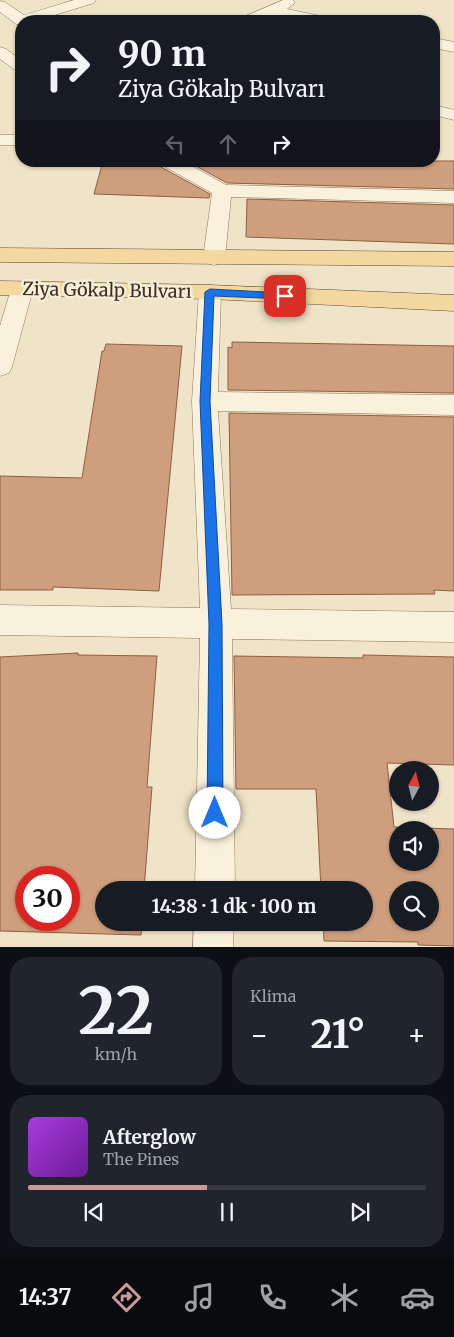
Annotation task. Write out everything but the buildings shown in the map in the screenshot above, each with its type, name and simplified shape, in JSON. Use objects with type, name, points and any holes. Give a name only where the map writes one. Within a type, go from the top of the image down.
[{"type":"main road","name":"Ziya Gökalp Bulvarı","points":[[0,255],[454,259]]},
{"type":"main road","name":"Ziya Gökalp Bulvarı","points":[[11,288],[210,292],[454,303]]},
{"type":"street","points":[[41,15],[89,0]]},
{"type":"street","points":[[260,15],[294,0]]},
{"type":"street","points":[[0,5],[15,19]]},
{"type":"street","points":[[271,10],[296,15]]},
{"type":"street","points":[[440,44],[454,47]]},
{"type":"street","points":[[0,52],[15,63]]},
{"type":"street","points":[[440,112],[454,115]]},
{"type":"street","points":[[0,140],[15,140]]},
{"type":"street","points":[[180,167],[222,191],[454,197]]},
{"type":"street","points":[[214,258],[222,191]]},
{"type":"street","points":[[0,367],[11,288]]},
{"type":"street","points":[[210,292],[205,401],[216,624],[214,881]]},
{"type":"street","points":[[205,401],[454,405]]},
{"type":"street","points":[[0,620],[454,627]]},
{"type":"street","points":[[213,947],[214,931]]},
{"type":"route","points":[[215,813],[216,624],[205,401],[210,292],[285,296]]}]
